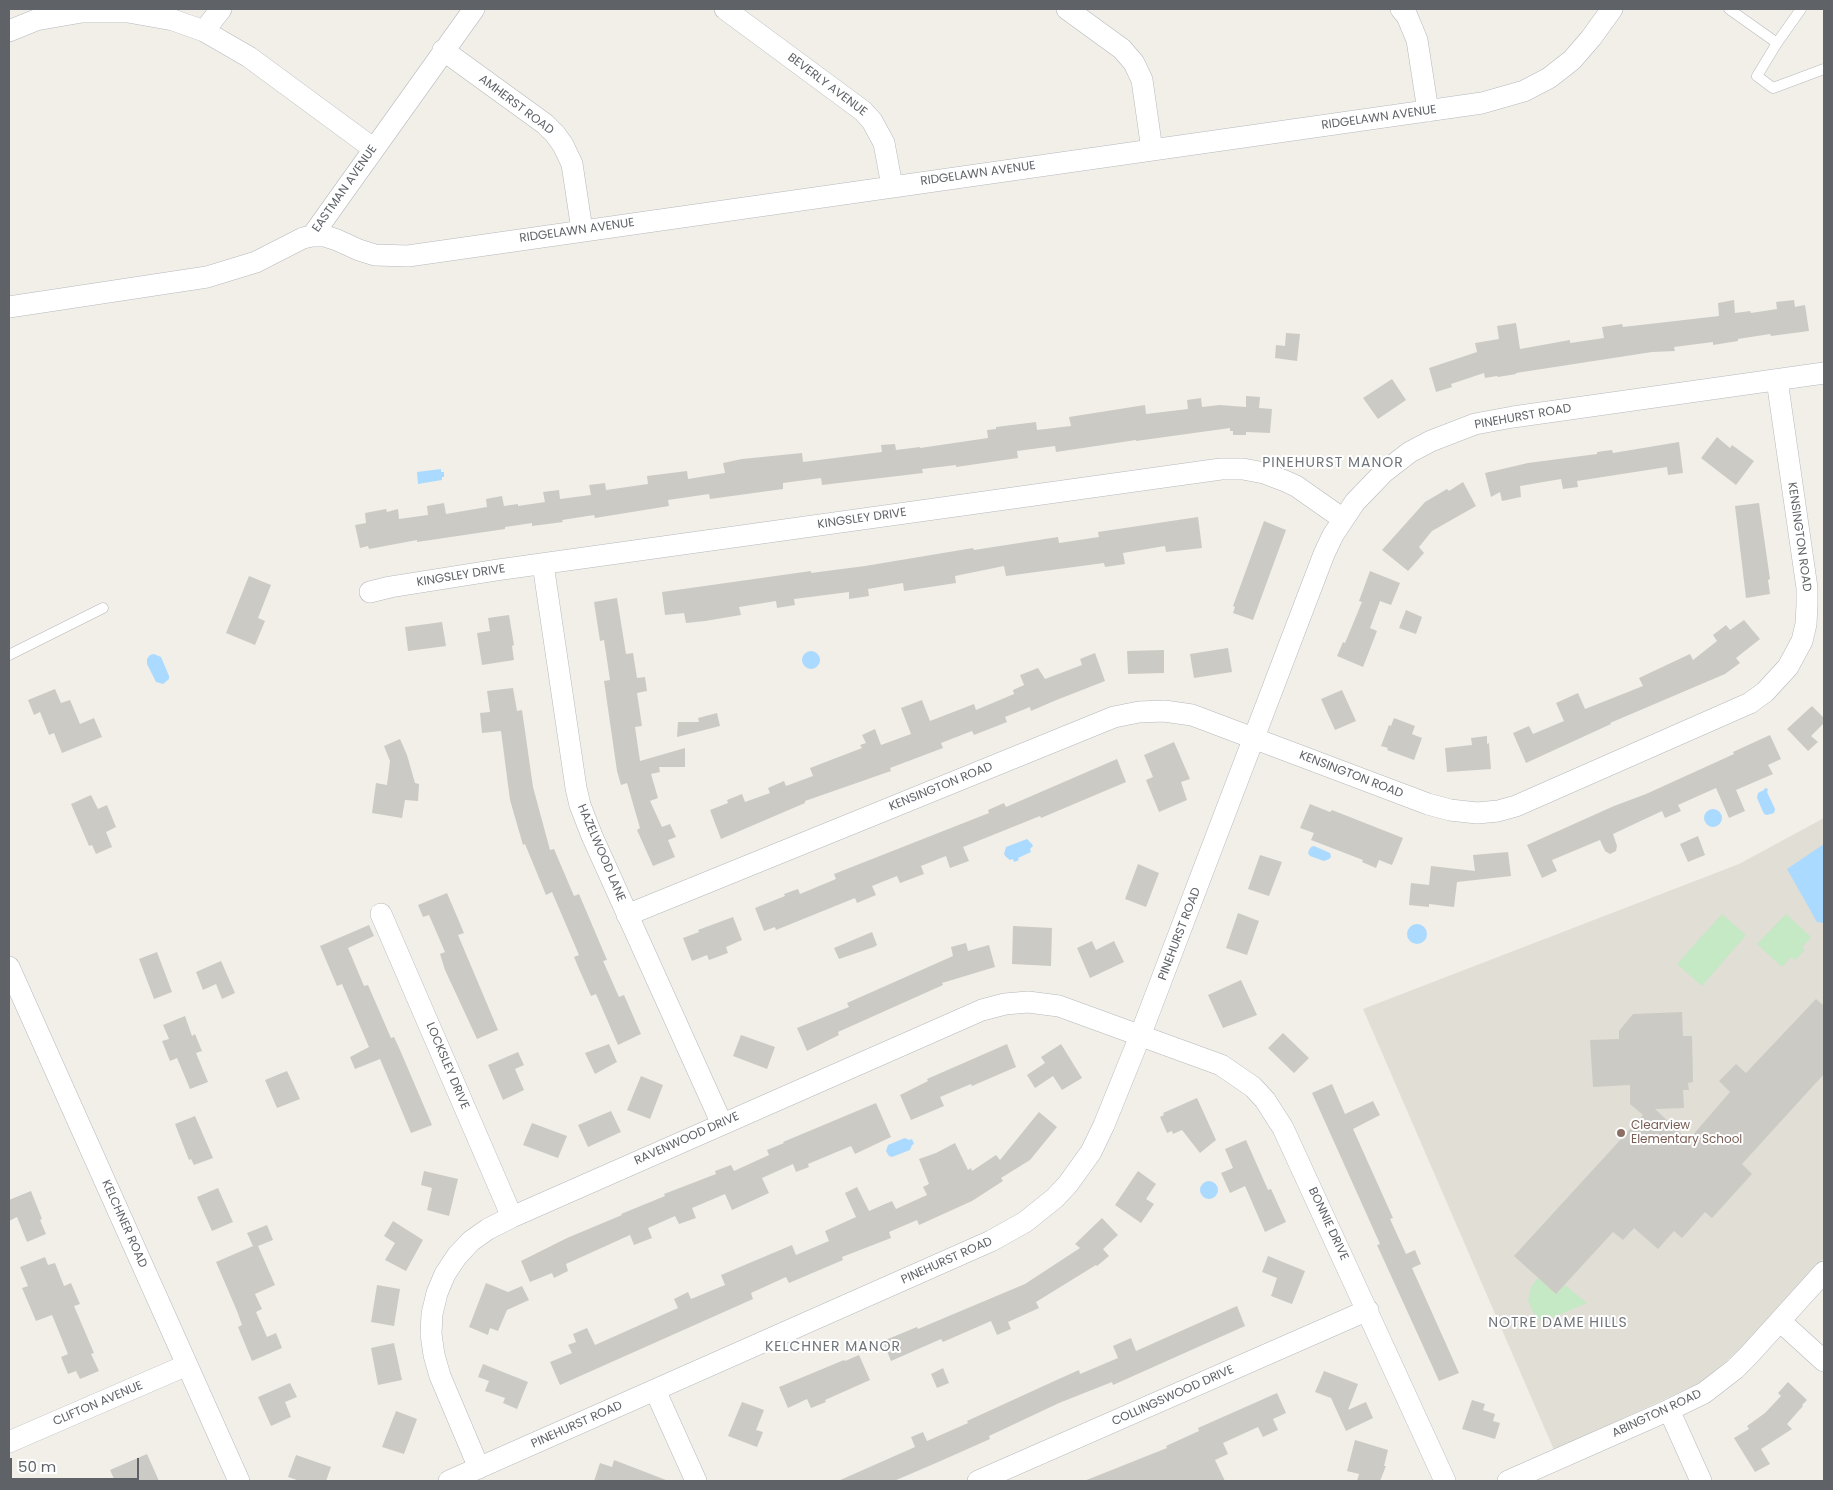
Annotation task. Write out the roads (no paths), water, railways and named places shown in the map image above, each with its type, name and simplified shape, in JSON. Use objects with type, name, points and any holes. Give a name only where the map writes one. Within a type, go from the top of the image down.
[{"type":"street","points":[[204,31],[221,9]]},
{"type":"street","name":"EASTMAN AVENUE","points":[[9,306],[207,277],[256,262],[303,238],[312,236],[474,9]]},
{"type":"street","name":"BEVERLY AVENUE","points":[[725,9],[863,111],[872,121],[884,143],[892,186]]},
{"type":"street","points":[[1069,9],[1122,49],[1134,63],[1142,80],[1152,150]]},
{"type":"street","points":[[1400,9],[1407,16],[1415,32],[1428,111]]},
{"type":"street","name":"RIDGELAWN AVENUE","points":[[312,236],[325,236],[375,255],[408,256],[1482,103],[1524,91],[1549,78],[1572,60],[1612,9]]},
{"type":"street","points":[[9,31],[34,14],[128,12],[173,20],[204,31],[250,57],[374,149]]},
{"type":"street","name":"AMHERST ROAD","points":[[443,50],[545,124],[555,134],[572,164],[582,230]]},
{"type":"street","name":"PINEHURST ROAD","points":[[449,1481],[991,1241],[1025,1222],[1055,1198],[1068,1184],[1091,1152],[1104,1125],[1140,1036],[1324,554],[1343,519],[1384,472],[1410,452],[1445,435],[1475,424],[1824,373]]},
{"type":"street","name":"KENSINGTON ROAD","points":[[627,915],[1114,717],[1139,712],[1164,711],[1192,715],[1428,804],[1450,810],[1477,813],[1498,812],[1534,798],[1750,702],[1778,680],[1795,654],[1802,642],[1808,606],[1777,380]]},
{"type":"street","name":"KINGSLEY DRIVE","points":[[370,592],[390,587],[543,564],[1220,469],[1243,469],[1264,473],[1285,481],[1296,486],[1343,519]]},
{"type":"street","name":"HAZELWOOD LANE","points":[[543,564],[580,805],[627,915],[722,1124]]},
{"type":"street","name":"LOCKSLEY DRIVE","points":[[381,914],[512,1217]]},
{"type":"street","name":"KELCHNER ROAD","points":[[9,966],[239,1481]]},
{"type":"street","name":"RAVENWOOD DRIVE","points":[[479,1468],[440,1376],[434,1356],[431,1334],[432,1314],[445,1274],[457,1256],[471,1241],[488,1229],[982,1010],[1005,1004],[1028,1002],[1059,1006],[1140,1036]]},
{"type":"street","name":"BONNIE DRIVE","points":[[1140,1036],[1221,1065],[1253,1086],[1265,1100],[1283,1128],[1445,1481]]},
{"type":"street","name":"ABINGTON ROAD","points":[[1508,1481],[1687,1402],[1720,1382],[1749,1355],[1824,1272]]},
{"type":"street","name":"COLLINGSWOOD DRIVE","points":[[978,1481],[1368,1310]]},
{"type":"street","points":[[1780,1321],[1824,1362]]},
{"type":"street","name":"CLIFTON AVENUE","points":[[9,1442],[187,1365]]},
{"type":"street","points":[[655,1390],[696,1481]]},
{"type":"street","points":[[1669,1410],[1701,1481]]},
{"type":"lane","points":[[1728,9],[1777,43]]},
{"type":"lane","points":[[1801,9],[1757,76],[1773,88],[1824,68]]},
{"type":"lane","points":[[9,655],[103,608]]},
{"type":"water","points":[[441,469],[441,472],[444,472],[442,480],[418,484],[417,472]]},
{"type":"water","points":[[811,651],[819,656],[820,660],[815,668],[811,669],[803,664],[802,660],[807,652]]},
{"type":"water","points":[[154,654],[161,657],[169,676],[169,679],[163,684],[156,682],[147,664],[147,659],[150,655]]},
{"type":"water","points":[[1765,788],[1768,789],[1767,792],[1775,809],[1774,813],[1767,815],[1764,814],[1757,798],[1758,793]]},
{"type":"water","points":[[1709,809],[1717,809],[1722,814],[1720,825],[1709,827],[1704,822],[1704,814]]},
{"type":"water","points":[[1027,839],[1033,846],[1030,849],[1031,852],[1014,862],[1013,859],[1010,860],[1006,857],[1004,854],[1006,847]]},
{"type":"water","points":[[1824,844],[1824,923],[1817,922],[1787,869]]},
{"type":"water","points":[[1314,846],[1330,853],[1331,857],[1324,861],[1310,856],[1309,850]]},
{"type":"water","points":[[1417,924],[1424,927],[1427,934],[1424,941],[1417,944],[1410,941],[1407,934],[1410,927]]},
{"type":"water","points":[[905,1138],[912,1139],[914,1144],[910,1150],[892,1157],[889,1156],[886,1151],[888,1145]]},
{"type":"water","points":[[1205,1181],[1213,1181],[1218,1186],[1216,1197],[1205,1199],[1200,1194],[1200,1186]]},
{"type":"place","name":"Clearview Elementary School","points":[[1621,1133]]},
{"type":"district","name":"PINEHURST MANOR","points":[[1333,463]]},
{"type":"district","name":"NOTRE DAME HILLS","points":[[1558,1323]]},
{"type":"district","name":"KELCHNER MANOR","points":[[833,1347]]}]
